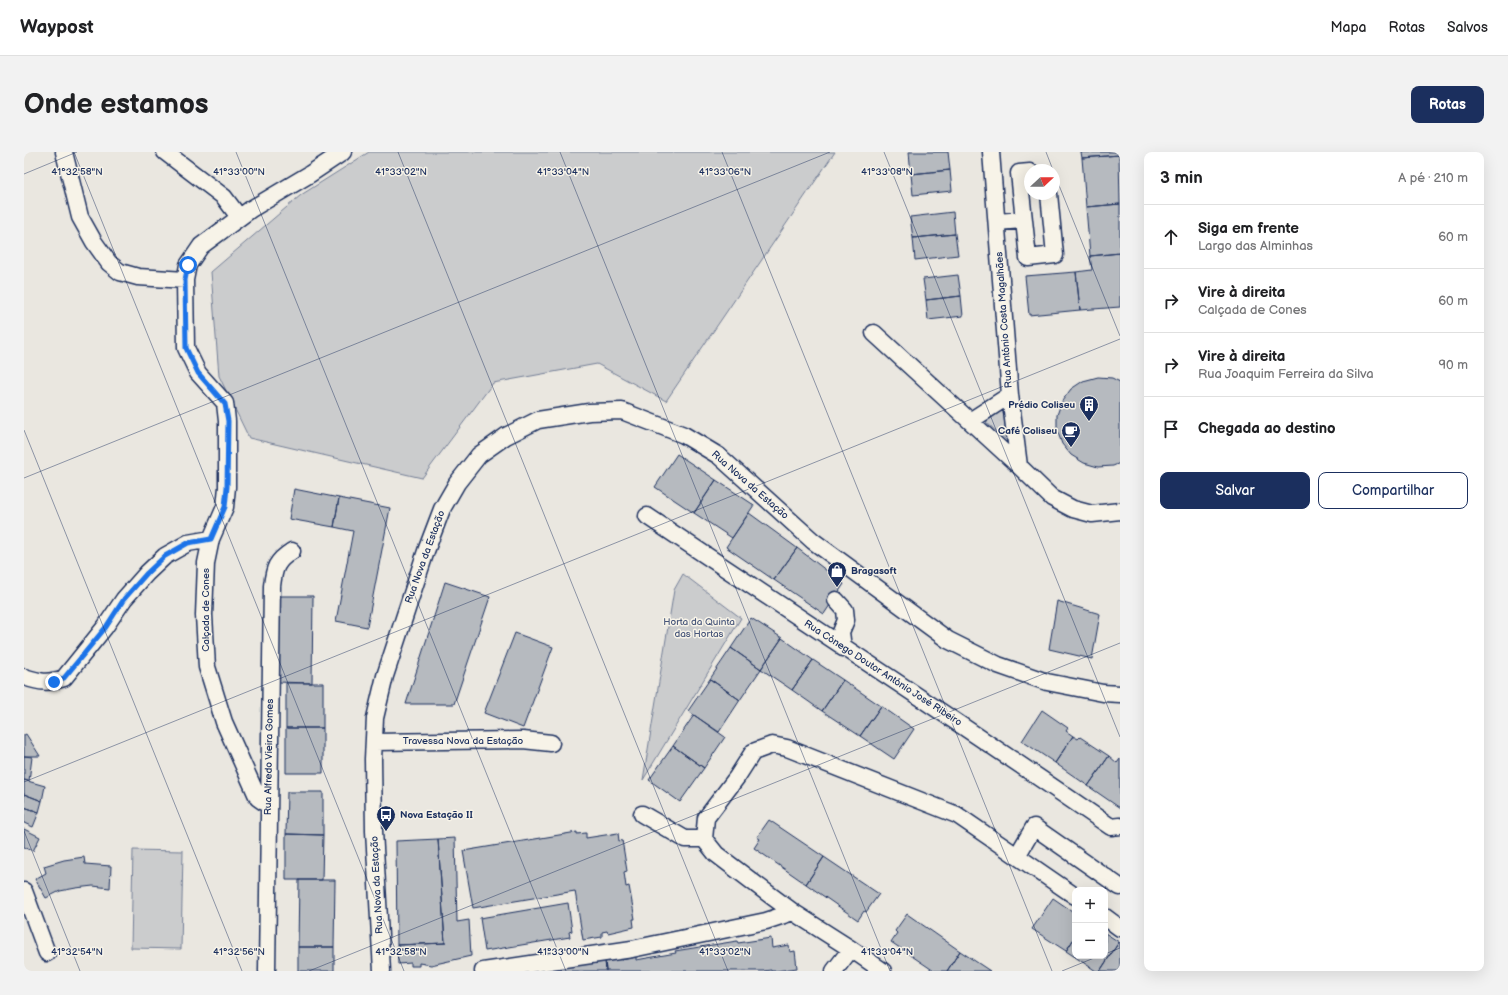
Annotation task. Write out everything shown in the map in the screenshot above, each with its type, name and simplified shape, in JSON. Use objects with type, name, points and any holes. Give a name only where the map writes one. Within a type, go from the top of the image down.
[{"type":"street","points":[[64,152],[80,217],[94,242],[109,263],[120,272],[138,277],[185,280],[188,265],[201,246],[239,217],[343,152]]},
{"type":"street","points":[[165,152],[224,197],[239,217]]},
{"type":"street","name":"Rua António Costa Magalhães","points":[[991,152],[1010,395],[1019,466]]},
{"type":"street","points":[[1024,173],[1020,173],[1028,258],[1055,255],[1050,200]]},
{"type":"street","points":[[997,222],[1024,220]]},
{"type":"street","name":"Calçada de Cones","points":[[185,280],[186,348],[198,373],[225,404],[228,421],[227,487],[225,507],[211,539],[206,563],[204,614],[207,667],[224,722],[258,798],[268,805]]},
{"type":"street","points":[[874,332],[1052,498],[1073,509],[1092,514],[1120,511]]},
{"type":"street","points":[[970,421],[1010,395]]},
{"type":"street","name":"Rua Nova da Estação","points":[[382,971],[374,831],[374,742],[375,718],[385,676],[426,551],[442,508],[457,483],[479,455],[517,430],[538,420],[590,412],[622,412],[684,435],[719,456],[813,541],[948,640],[998,665],[1047,682],[1102,693],[1120,694]]},
{"type":"street","name":"Rua Cónego Doutor António José Ribeiro","points":[[647,516],[843,648],[998,749],[1111,827],[1120,826]]},
{"type":"street","points":[[24,677],[42,683],[54,682],[64,678],[106,627],[124,599],[160,560],[188,543],[211,539]]},
{"type":"street","name":"Rua Alfredo Vieira Gomes","points":[[267,971],[272,586],[274,571],[278,561],[292,551]]},
{"type":"street","points":[[836,600],[845,610],[846,620],[841,632],[843,648]]},
{"type":"street","name":"Travessa Nova da Estação","points":[[374,742],[523,740],[551,743]]},
{"type":"street","points":[[883,971],[793,912],[716,854],[704,839],[706,818],[737,777],[753,752],[772,745],[787,748],[957,815],[1072,894]]},
{"type":"street","points":[[642,814],[685,839],[704,839]]},
{"type":"street","points":[[1017,856],[1034,827],[1120,887]]},
{"type":"street","points":[[24,891],[47,953]]},
{"type":"street","points":[[483,971],[632,949],[766,921],[793,912]]},
{"type":"street","points":[[1108,919],[1120,928]]},
{"type":"street","points":[[834,971],[851,949]]},
{"type":"green space","points":[[369,152],[835,152],[666,401],[597,364],[493,383],[422,478],[249,438],[219,376],[211,272],[301,195]]},
{"type":"green space","points":[[1003,410],[1007,441],[986,422]]},
{"type":"green space","name":"Horta da Quinta das Hortas","points":[[683,574],[741,618],[643,780],[674,590]]},
{"type":"green space","points":[[133,850],[183,851],[181,949],[131,948]]},
{"type":"building","points":[[909,152],[948,152],[950,170],[911,174]]},
{"type":"building","points":[[1081,152],[1118,152],[1119,155],[1082,158]]},
{"type":"building","points":[[1119,155],[1120,204],[1086,207],[1082,158]]},
{"type":"building","points":[[950,170],[952,191],[913,195],[911,174]]},
{"type":"building","points":[[1120,204],[1120,253],[1090,256],[1086,207]]},
{"type":"building","points":[[953,212],[955,234],[913,238],[910,217]]},
{"type":"building","points":[[955,234],[958,255],[915,260],[913,238]]},
{"type":"building","points":[[1120,253],[1120,307],[1080,310],[1076,272],[1092,270],[1090,256]]},
{"type":"building","points":[[1076,272],[1080,310],[1029,315],[1025,276]]},
{"type":"building","points":[[958,275],[961,296],[926,300],[923,279]]},
{"type":"building","points":[[961,296],[963,316],[928,320],[926,300]]},
{"type":"building","name":"Prédio Coliseu","points":[[1098,377],[1112,378],[1120,382],[1120,463],[1113,466],[1098,467],[1084,463],[1071,455],[1062,444],[1057,430],[1057,415],[1062,401],[1071,389],[1083,381]]},
{"type":"building","points":[[677,454],[716,480],[694,513],[655,487]]},
{"type":"building","points":[[716,480],[754,505],[732,538],[694,513]]},
{"type":"building","points":[[294,489],[339,498],[334,527],[289,519]]},
{"type":"building","points":[[339,498],[390,508],[367,627],[336,621],[353,531],[334,527]]},
{"type":"building","points":[[749,513],[797,548],[774,580],[726,547]]},
{"type":"building","points":[[797,548],[844,584],[824,614],[774,580]]},
{"type":"building","points":[[445,582],[490,597],[454,704],[406,704]]},
{"type":"building","points":[[278,596],[313,596],[312,683],[277,682]]},
{"type":"building","points":[[1057,601],[1100,614],[1092,659],[1049,649]]},
{"type":"building","points":[[751,618],[782,638],[761,669],[731,648]]},
{"type":"building","points":[[515,633],[553,647],[523,728],[484,713]]},
{"type":"building","points":[[782,638],[813,660],[792,690],[761,669]]},
{"type":"building","points":[[731,648],[761,669],[740,700],[710,679]]},
{"type":"building","points":[[813,660],[843,680],[822,711],[792,690]]},
{"type":"building","points":[[710,679],[740,700],[719,732],[688,711]]},
{"type":"building","points":[[843,680],[881,706],[860,736],[822,711]]},
{"type":"building","points":[[286,683],[323,683],[323,728],[286,728]]},
{"type":"building","points":[[881,706],[914,729],[894,759],[860,736]]},
{"type":"building","points":[[1042,710],[1068,728],[1066,731],[1073,736],[1055,763],[1022,741]]},
{"type":"building","points":[[694,715],[725,737],[704,768],[673,746]]},
{"type":"building","points":[[286,728],[323,728],[323,773],[286,773]]},
{"type":"building","points":[[26,734],[40,756],[24,756],[24,735]]},
{"type":"building","points":[[1073,736],[1078,739],[1080,737],[1109,756],[1088,786],[1055,763]]},
{"type":"building","points":[[673,746],[704,768],[680,802],[649,780]]},
{"type":"building","points":[[24,756],[32,757],[29,781],[24,780]]},
{"type":"building","points":[[1109,756],[1117,763],[1120,759],[1120,808],[1088,786]]},
{"type":"building","points":[[24,780],[45,786],[42,801],[24,794]]},
{"type":"building","points":[[287,792],[323,792],[323,835],[286,834]]},
{"type":"building","points":[[24,794],[42,801],[39,812],[24,807]]},
{"type":"building","points":[[24,807],[39,812],[33,827],[24,823]]},
{"type":"building","points":[[769,820],[824,857],[806,884],[754,848],[760,839],[757,837]]},
{"type":"building","points":[[24,829],[40,837],[33,851],[24,847]]},
{"type":"building","points":[[577,832],[577,834],[586,833],[586,838],[618,833],[619,841],[622,840],[627,871],[624,872],[626,887],[629,886],[635,919],[633,919],[634,927],[608,933],[607,931],[602,932],[602,937],[583,940],[575,891],[473,908],[463,851]]},
{"type":"building","points":[[286,834],[323,835],[322,880],[286,880]]},
{"type":"building","points":[[455,838],[457,922],[469,920],[471,956],[431,965],[419,963],[419,966],[411,966],[411,963],[398,964],[397,945],[445,943],[438,839]]},
{"type":"building","points":[[438,839],[445,943],[397,945],[396,841]]},
{"type":"building","points":[[84,857],[85,864],[111,866],[110,888],[93,886],[76,888],[60,891],[46,898],[35,879],[46,873],[44,866],[64,860]]},
{"type":"building","points":[[824,857],[879,894],[858,920],[806,884]]},
{"type":"building","points":[[299,880],[335,880],[334,947],[298,947]]},
{"type":"building","points":[[1053,898],[1072,911],[1072,942],[1066,951],[1032,929]]},
{"type":"building","points":[[568,903],[572,931],[569,932],[570,937],[485,951],[480,918]]},
{"type":"building","points":[[907,914],[960,951],[947,971],[934,971],[891,942],[897,933],[895,931]]},
{"type":"building","points":[[1108,935],[1119,942],[1108,959]]},
{"type":"building","points":[[771,938],[772,948],[789,945],[790,952],[795,951],[797,968],[776,971],[606,971],[605,960],[620,957],[621,960],[636,957],[636,960],[676,953],[675,951],[737,941],[738,943]]},
{"type":"building","points":[[1072,942],[1072,955],[1066,951]]},
{"type":"building","points":[[1119,942],[1120,971],[1100,971]]},
{"type":"building","points":[[298,947],[334,947],[334,971],[298,971]]},
{"type":"building","points":[[960,951],[990,971],[947,971]]},
{"type":"building","points":[[1078,959],[1108,959],[1100,971],[1096,971]]},
{"type":"building","points":[[605,960],[606,971],[540,971]]},
{"type":"place","name":"Prédio Coliseu","points":[[1089,422]]},
{"type":"place","name":"Café Coliseu","points":[[1071,448]]},
{"type":"place","name":"Bragasoft","points":[[837,588]]},
{"type":"place","name":"Nova Estação II","points":[[386,832]]},
{"type":"route","points":[[54,682],[64,678],[106,627],[124,599],[147,573],[165,556],[188,543],[211,539],[225,507],[227,487],[228,421],[225,404],[198,373],[186,348],[185,280],[188,265]]}]
